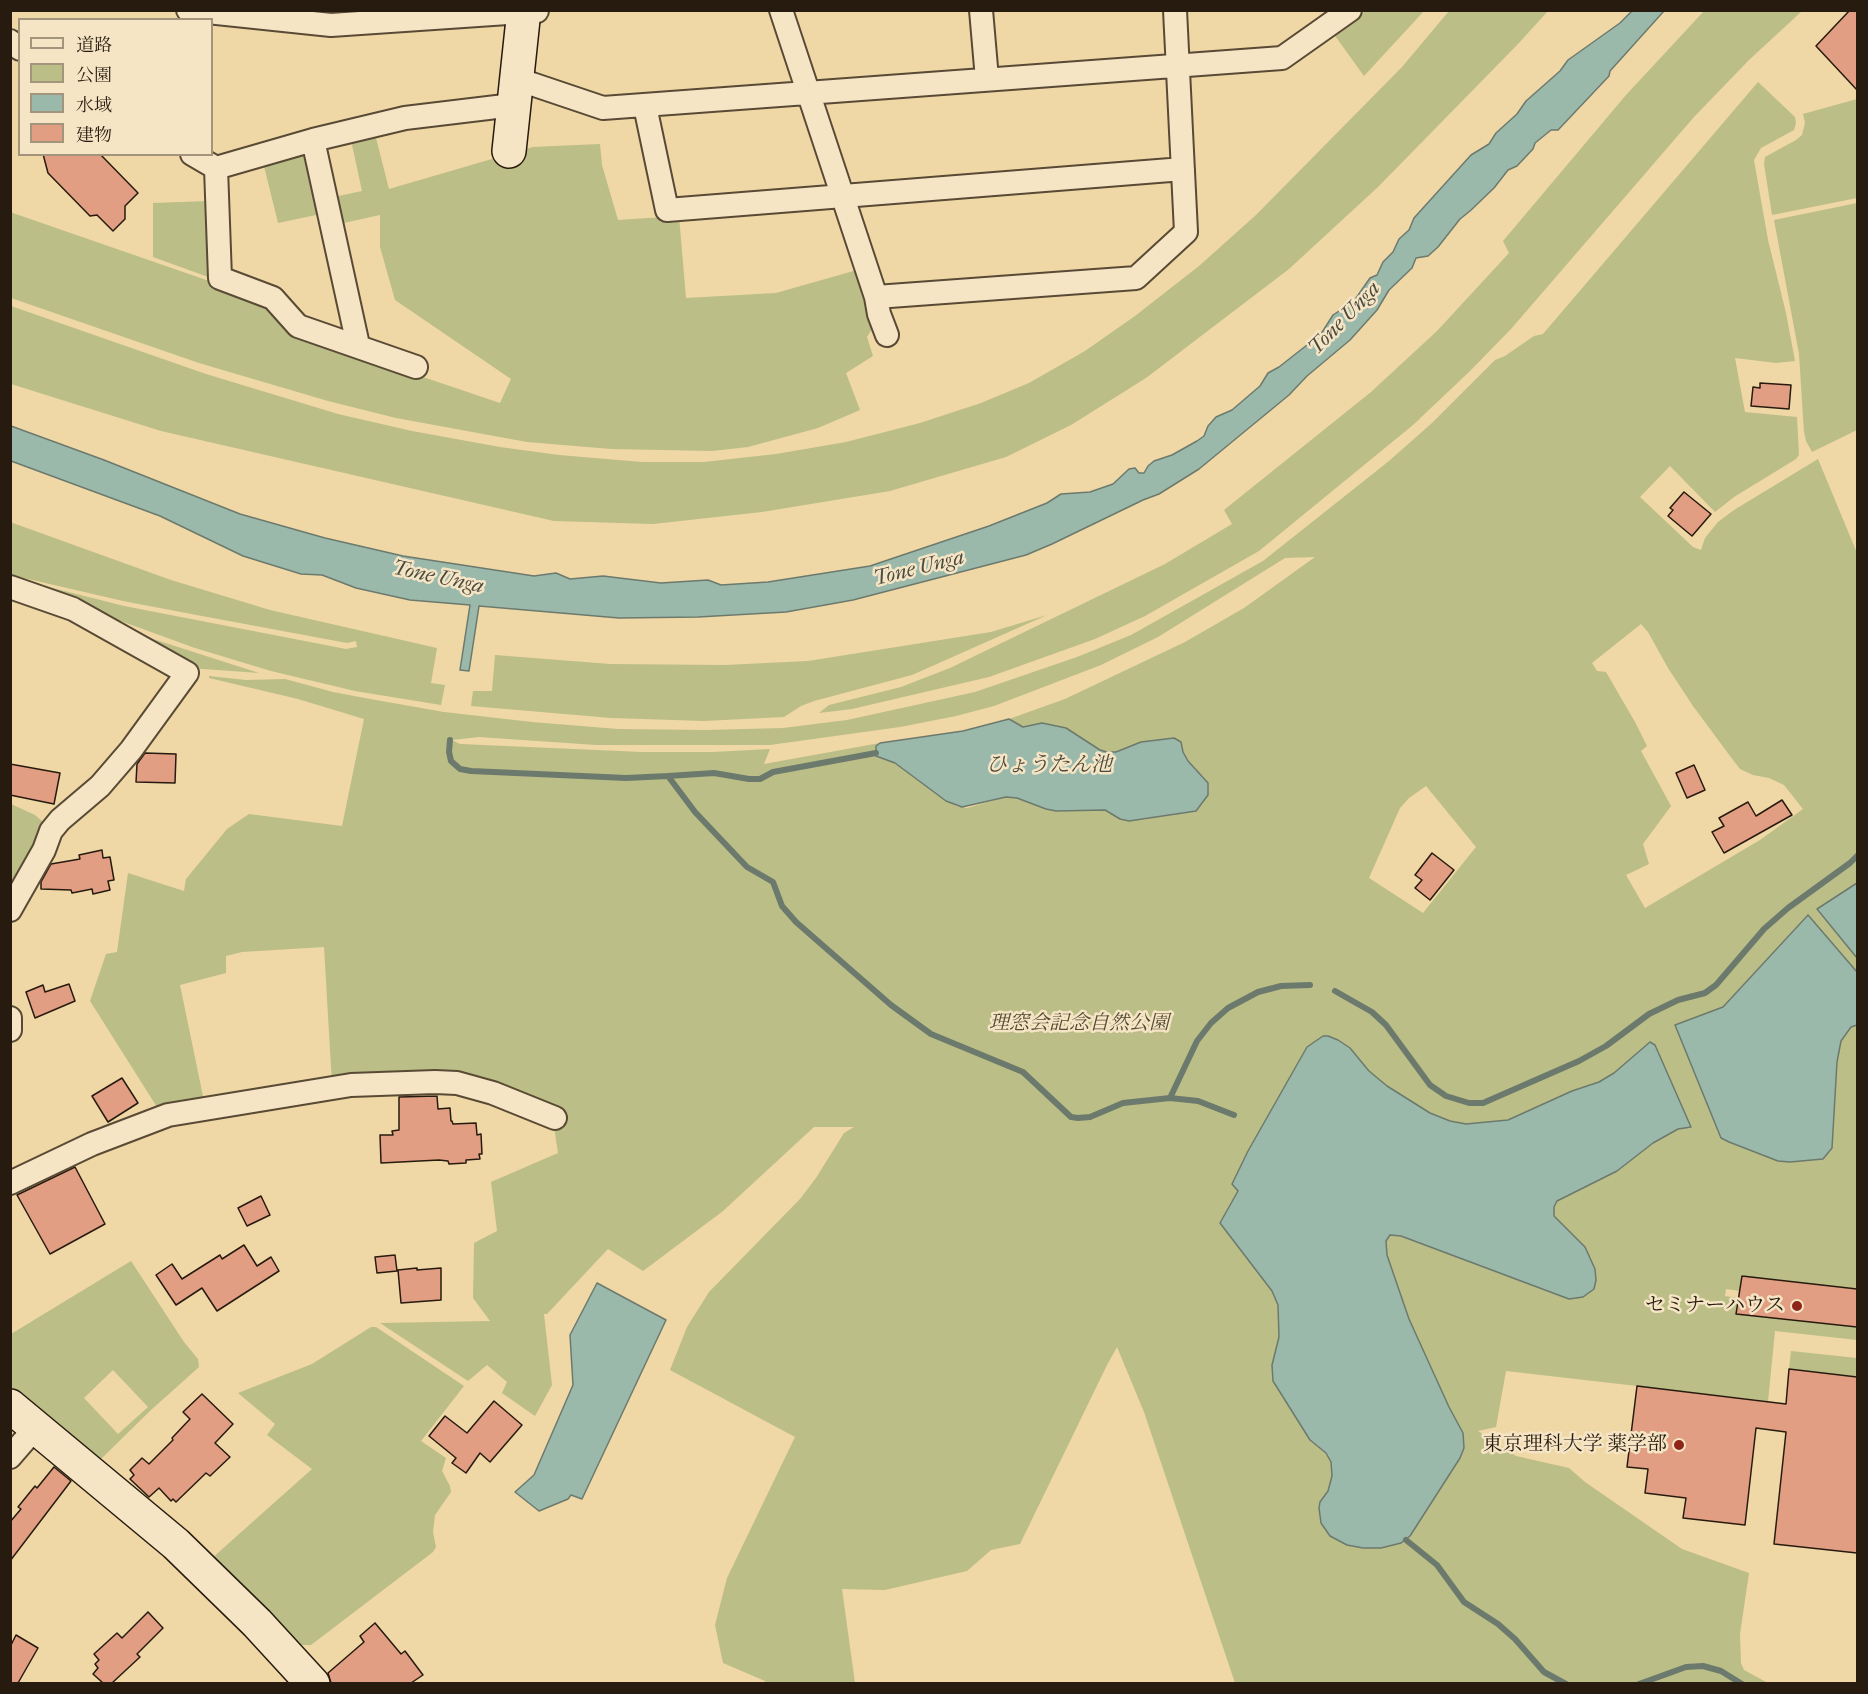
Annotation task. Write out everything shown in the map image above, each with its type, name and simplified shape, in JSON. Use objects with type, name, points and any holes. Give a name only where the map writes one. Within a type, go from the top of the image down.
[{"type":"street","points":[[188,10],[331,25],[341,17],[528,11],[515,92],[509,151]]},
{"type":"street","points":[[781,10],[887,335]]},
{"type":"street","points":[[981,10],[987,79]]},
{"type":"street","points":[[876,297],[1136,278],[1186,232],[1176,10]]},
{"type":"street","points":[[195,156],[216,168],[313,140],[515,92],[603,108],[1282,58],[1350,10]]},
{"type":"street","points":[[645,106],[667,210],[1182,169]]},
{"type":"street","points":[[313,140],[358,345]]},
{"type":"street","points":[[216,168],[220,278],[273,297],[298,326],[416,367]]},
{"type":"street","points":[[10,587],[73,609],[187,674],[131,750],[100,786],[60,820],[51,831],[44,849],[10,910]]},
{"type":"street","points":[[10,1018],[10,1030]]},
{"type":"street","points":[[10,1183],[92,1144],[168,1115],[351,1085],[457,1083],[493,1093],[555,1118]]},
{"type":"street","points":[[10,1406],[176,1544],[257,1623],[313,1683]]},
{"type":"street","points":[[10,1457],[36,1427]]},
{"type":"green space","points":[[1705,10],[1802,11],[1749,60],[1694,117],[1511,329],[1469,372],[1413,425],[1259,551],[1145,616],[1095,639],[989,677],[852,709],[819,713],[829,705],[901,687],[950,668],[1165,564],[1232,524],[1224,510],[1371,392],[1437,331],[1509,253],[1503,241],[1626,95]]},
{"type":"green space","points":[[1366,11],[1424,11],[1364,76],[1333,33]]},
{"type":"green space","points":[[1449,11],[1548,11],[1378,187],[1289,269],[1146,378],[1071,425],[1006,457],[890,491],[762,512],[653,524],[554,521],[161,431],[11,384],[11,306],[206,374],[338,414],[412,431],[559,455],[642,462],[704,462],[776,454],[846,442],[920,423],[981,403],[1029,383],[1085,351],[1135,316],[1199,266],[1256,215],[1402,67]]},
{"type":"green space","name":"理窓会記念自然公園","points":[[1758,82],[1795,117],[1794,130],[1761,148],[1754,160],[1768,240],[1795,361],[1776,363],[1735,358],[1745,412],[1797,417],[1799,455],[1715,512],[1670,466],[1640,497],[1693,547],[1701,550],[1705,538],[1718,522],[1818,459],[1857,553],[1857,883],[1817,910],[1857,958],[1857,972],[1807,915],[1723,1007],[1713,1012],[1832,1148],[1837,1062],[1841,1041],[1851,1027],[1857,1025],[1857,1289],[1742,1277],[1740,1291],[1726,1289],[1725,1296],[1738,1298],[1737,1314],[1856,1327],[1857,1324],[1857,1340],[1775,1331],[1768,1401],[1506,1371],[1496,1427],[1478,1431],[1516,1456],[1569,1468],[1585,1482],[1682,1549],[1749,1573],[1740,1634],[1741,1663],[1744,1670],[1768,1683],[1235,1683],[1144,1412],[1117,1347],[1020,1544],[991,1550],[967,1571],[885,1590],[842,1589],[855,1683],[766,1683],[723,1663],[715,1625],[727,1578],[795,1437],[670,1370],[687,1327],[709,1292],[800,1199],[844,1133],[854,1127],[814,1127],[723,1211],[643,1271],[608,1249],[547,1314],[544,1314],[552,1385],[535,1416],[502,1393],[507,1382],[487,1365],[468,1381],[380,1323],[490,1321],[473,1298],[474,1243],[497,1231],[491,1182],[558,1153],[552,1113],[517,1098],[332,1084],[324,947],[242,952],[226,956],[226,973],[180,985],[205,1106],[162,1115],[90,1001],[106,954],[117,952],[128,873],[184,891],[186,879],[227,829],[249,814],[342,826],[364,719],[298,699],[209,678],[209,676],[246,680],[285,679],[333,692],[444,712],[618,729],[783,728],[847,720],[975,692],[1077,657],[1131,635],[1263,561],[1389,461],[1432,423],[1495,360],[1505,356],[1534,336],[1543,334]],"holes":[[[1315,557],[1244,608],[1185,642],[1065,699],[1009,719],[1023,727],[1042,723],[1066,728],[1100,750],[1107,752],[1116,752],[1141,742],[1174,738],[1188,761],[1208,783],[1208,795],[1148,819],[1125,821],[1109,811],[1099,809],[1056,811],[1017,798],[1006,797],[967,808],[956,806],[895,763],[876,756],[876,747],[880,743],[764,764],[770,749],[642,752],[460,744],[452,740],[479,737],[596,745],[770,745],[900,727],[956,716],[994,706],[1101,665],[1158,637],[1285,558]],[[1641,624],[1693,706],[1740,769],[1784,785],[1803,809],[1760,840],[1645,908],[1626,875],[1649,864],[1643,844],[1671,806],[1641,751],[1647,746],[1635,722],[1606,672],[1597,671],[1592,663]],[[1426,786],[1476,847],[1423,913],[1369,878],[1400,808],[1409,798]],[[1323,1036],[1338,1040],[1350,1048],[1369,1071],[1387,1086],[1430,1113],[1450,1121],[1466,1124],[1508,1120],[1572,1091],[1599,1082],[1614,1073],[1650,1042],[1691,1127],[1678,1129],[1653,1143],[1617,1171],[1557,1201],[1553,1207],[1554,1216],[1583,1297],[1569,1299],[1401,1236],[1390,1235],[1386,1241],[1387,1255],[1409,1319],[1463,1433],[1464,1448],[1460,1458],[1410,1536],[1321,1502],[1328,1491],[1332,1476],[1331,1462],[1326,1453],[1310,1440],[1273,1381],[1272,1365],[1279,1337],[1278,1305],[1272,1291],[1220,1223],[1238,1191],[1232,1184],[1248,1151],[1307,1047]]]},
{"type":"green space","points":[[1857,99],[1857,198],[1772,215],[1764,164],[1765,157],[1802,135],[1805,123],[1803,114]]},
{"type":"green space","points":[[375,134],[389,189],[533,147],[600,144],[602,165],[618,220],[679,216],[686,298],[776,293],[857,270],[875,324],[867,337],[873,356],[846,373],[860,410],[818,428],[748,447],[712,451],[611,449],[527,442],[396,418],[328,401],[199,363],[11,298],[10,212],[269,304],[293,333],[500,403],[511,379],[395,300],[380,247],[380,215],[339,224],[334,197],[362,191],[351,140]]},
{"type":"green space","points":[[303,153],[309,157],[321,214],[278,223],[263,162]]},
{"type":"green space","points":[[209,201],[211,278],[153,257],[153,203]]},
{"type":"green space","points":[[1857,203],[1857,430],[1812,452],[1804,432],[1799,354],[1774,220]]},
{"type":"green space","points":[[10,522],[171,580],[270,610],[437,648],[431,683],[445,685],[441,705],[355,691],[271,671],[195,648],[107,616],[25,581],[124,606],[346,649],[357,647],[356,641],[347,643],[123,601],[11,575]]},
{"type":"green space","points":[[1047,615],[912,675],[814,701],[784,717],[704,721],[611,718],[471,706],[473,691],[492,691],[495,655],[610,664],[725,665],[808,661],[991,632]]},
{"type":"green space","points":[[125,630],[259,673],[189,668]]},
{"type":"green space","points":[[11,804],[35,815],[43,822],[43,834],[11,903]]},
{"type":"green space","points":[[131,1261],[184,1342],[198,1359],[199,1367],[102,1458],[93,1459],[11,1393],[11,1334]],"holes":[[[113,1370],[148,1407],[118,1434],[84,1398]]]},
{"type":"green space","points":[[371,1327],[376,1327],[464,1386],[421,1441],[446,1458],[442,1471],[451,1492],[435,1515],[433,1532],[436,1547],[433,1552],[311,1645],[294,1645],[210,1560],[312,1469],[267,1435],[275,1424],[238,1393],[312,1364]]},
{"type":"green space","points":[[1791,1351],[1857,1358],[1857,1377],[1789,1369]]},
{"type":"water","name":"Tone Unga","points":[[1633,10],[1664,11],[1610,71],[1609,76],[1558,130],[1551,130],[1535,143],[1533,149],[1517,166],[1508,170],[1494,188],[1460,219],[1438,247],[1428,256],[1416,258],[1412,268],[1389,290],[1377,310],[1350,340],[1307,376],[1289,395],[1199,469],[1159,494],[1026,555],[853,600],[786,612],[698,617],[619,618],[479,606],[469,671],[460,670],[470,605],[410,600],[356,588],[322,575],[301,574],[243,556],[160,516],[11,461],[11,426],[240,514],[325,538],[403,556],[534,576],[556,573],[570,579],[603,576],[661,583],[708,580],[721,585],[768,582],[870,566],[989,526],[1047,503],[1061,494],[1090,492],[1113,484],[1129,469],[1135,468],[1139,473],[1144,473],[1154,461],[1172,455],[1204,436],[1208,426],[1216,417],[1232,410],[1260,386],[1268,373],[1321,334],[1333,315],[1354,301],[1370,278],[1377,275],[1399,239],[1409,230],[1414,218],[1471,155],[1489,144],[1496,133],[1517,114],[1526,101],[1560,71],[1568,60],[1620,23]]},
{"type":"water","name":"ひょうたん池","points":[[1009,719],[1023,727],[1042,723],[1066,728],[1100,750],[1107,752],[1116,752],[1141,742],[1174,738],[1181,742],[1188,761],[1208,783],[1208,795],[1196,811],[1129,821],[1120,819],[1105,810],[1056,811],[1017,798],[1006,797],[962,807],[946,801],[895,763],[876,756],[876,746],[880,743],[963,731]]},
{"type":"water","points":[[1857,883],[1857,958],[1817,909]]},
{"type":"water","points":[[1808,915],[1857,972],[1857,1025],[1851,1027],[1841,1041],[1837,1062],[1832,1148],[1823,1159],[1778,1161],[1721,1138],[1675,1025],[1723,1007]]},
{"type":"water","points":[[1323,1036],[1338,1040],[1350,1048],[1369,1071],[1387,1086],[1430,1113],[1450,1121],[1466,1124],[1508,1120],[1572,1091],[1599,1082],[1614,1073],[1650,1042],[1655,1045],[1691,1127],[1678,1129],[1653,1143],[1617,1171],[1557,1201],[1554,1216],[1585,1247],[1595,1269],[1594,1289],[1583,1297],[1569,1299],[1401,1236],[1390,1235],[1386,1241],[1387,1255],[1409,1319],[1463,1433],[1464,1448],[1460,1458],[1410,1536],[1401,1543],[1381,1548],[1347,1545],[1330,1536],[1321,1523],[1319,1508],[1320,1502],[1328,1491],[1332,1476],[1331,1462],[1326,1453],[1310,1440],[1273,1381],[1272,1365],[1279,1337],[1278,1305],[1272,1291],[1220,1223],[1238,1191],[1232,1184],[1248,1151],[1307,1047]]},
{"type":"water","points":[[597,1283],[666,1320],[582,1499],[571,1495],[568,1499],[539,1511],[515,1492],[534,1475],[573,1385],[570,1335]]},
{"type":"building","points":[[1850,10],[1857,10],[1857,90],[1816,46]]},
{"type":"building","points":[[44,156],[102,156],[138,193],[125,206],[125,219],[113,231],[97,215],[90,216],[48,173]]},
{"type":"building","points":[[1760,383],[1791,385],[1789,409],[1751,406],[1753,387],[1760,388]]},
{"type":"building","points":[[1684,492],[1711,514],[1692,536],[1668,516],[1673,510],[1670,508]]},
{"type":"building","points":[[145,753],[176,754],[175,783],[136,782],[137,764]]},
{"type":"building","points":[[10,764],[60,773],[54,804],[10,795]]},
{"type":"building","points":[[1694,765],[1705,790],[1687,798],[1676,773]]},
{"type":"building","points":[[1782,800],[1792,815],[1724,853],[1712,832],[1724,826],[1719,818],[1748,802],[1756,816]]},
{"type":"building","points":[[102,850],[103,858],[110,857],[114,880],[108,881],[110,890],[93,894],[92,889],[72,893],[71,890],[41,889],[41,882],[51,864],[80,859],[79,855]]},
{"type":"building","points":[[1432,853],[1454,870],[1430,900],[1415,888],[1422,880],[1415,875]]},
{"type":"building","points":[[69,984],[75,1001],[35,1018],[26,992],[43,985],[45,992]]},
{"type":"building","points":[[122,1078],[138,1103],[108,1122],[92,1096]]},
{"type":"building","points":[[437,1096],[438,1109],[450,1108],[453,1124],[476,1123],[477,1135],[481,1134],[480,1159],[449,1164],[448,1161],[439,1160],[381,1163],[380,1135],[393,1135],[392,1131],[399,1130],[399,1097]]},
{"type":"building","points":[[75,1167],[105,1224],[50,1254],[17,1195]]},
{"type":"building","points":[[261,1196],[270,1215],[247,1226],[238,1208]]},
{"type":"building","points":[[244,1245],[257,1266],[271,1257],[279,1271],[217,1311],[202,1288],[176,1305],[156,1275],[172,1264],[182,1279],[220,1255],[222,1259]]},
{"type":"building","points":[[395,1255],[397,1271],[377,1273],[375,1257]]},
{"type":"building","points":[[417,1268],[417,1270],[441,1268],[441,1300],[401,1303],[398,1270]]},
{"type":"building","name":"セミナーハウス","points":[[1742,1276],[1857,1289],[1857,1327],[1736,1314]]},
{"type":"building","points":[[1789,1369],[1857,1377],[1857,1553],[1774,1544],[1786,1432],[1756,1428],[1745,1525],[1683,1518],[1686,1498],[1645,1493],[1648,1469],[1627,1467],[1637,1386],[1786,1404]]},
{"type":"building","points":[[202,1394],[233,1424],[215,1443],[230,1457],[210,1476],[206,1473],[176,1502],[173,1499],[171,1501],[159,1488],[149,1497],[130,1479],[134,1475],[130,1470],[142,1458],[149,1464],[173,1440],[172,1438],[190,1419],[183,1412]]},
{"type":"building","points":[[494,1401],[522,1425],[490,1462],[480,1453],[466,1473],[452,1463],[456,1458],[429,1436],[445,1416],[467,1433]]},
{"type":"building","points":[[54,1467],[71,1481],[10,1561],[10,1522],[21,1509],[18,1507]]},
{"type":"building","points":[[148,1612],[163,1628],[137,1654],[140,1657],[112,1683],[103,1683],[93,1674],[98,1668],[95,1664],[99,1660],[94,1654],[117,1633],[122,1638]]},
{"type":"building","points":[[375,1623],[401,1654],[405,1651],[423,1675],[411,1683],[331,1683],[328,1673],[364,1642],[360,1636]]},
{"type":"building","points":[[16,1635],[38,1648],[18,1683],[10,1683],[10,1647]]},
{"type":"waterway","points":[[450,740],[451,761],[460,769],[471,771],[626,778],[668,776],[695,812],[747,867],[773,882],[782,906],[796,922],[891,1005],[931,1034],[1023,1072],[1071,1117],[1090,1117],[1123,1103],[1170,1098],[1197,1041],[1211,1023],[1228,1008],[1258,992],[1281,986],[1310,985]]},
{"type":"waterway","points":[[668,776],[714,773],[760,779],[773,772],[876,753]]},
{"type":"waterway","points":[[1335,991],[1372,1012],[1386,1025],[1430,1085],[1446,1096],[1469,1103],[1483,1103],[1579,1061],[1606,1046],[1649,1014],[1678,1000],[1705,993],[1716,985],[1764,929],[1858,855]]},
{"type":"waterway","points":[[1170,1098],[1198,1101],[1234,1115]]},
{"type":"waterway","points":[[1406,1540],[1437,1565],[1464,1602],[1498,1624],[1515,1639],[1544,1672],[1566,1684]]},
{"type":"waterway","points":[[1639,1684],[1686,1667],[1703,1666],[1721,1671],[1742,1684]]},
{"type":"place","name":"セミナーハウス","points":[[1797,1306]]},
{"type":"place","name":"東京理科大学 薬学部","points":[[1679,1445]]}]
